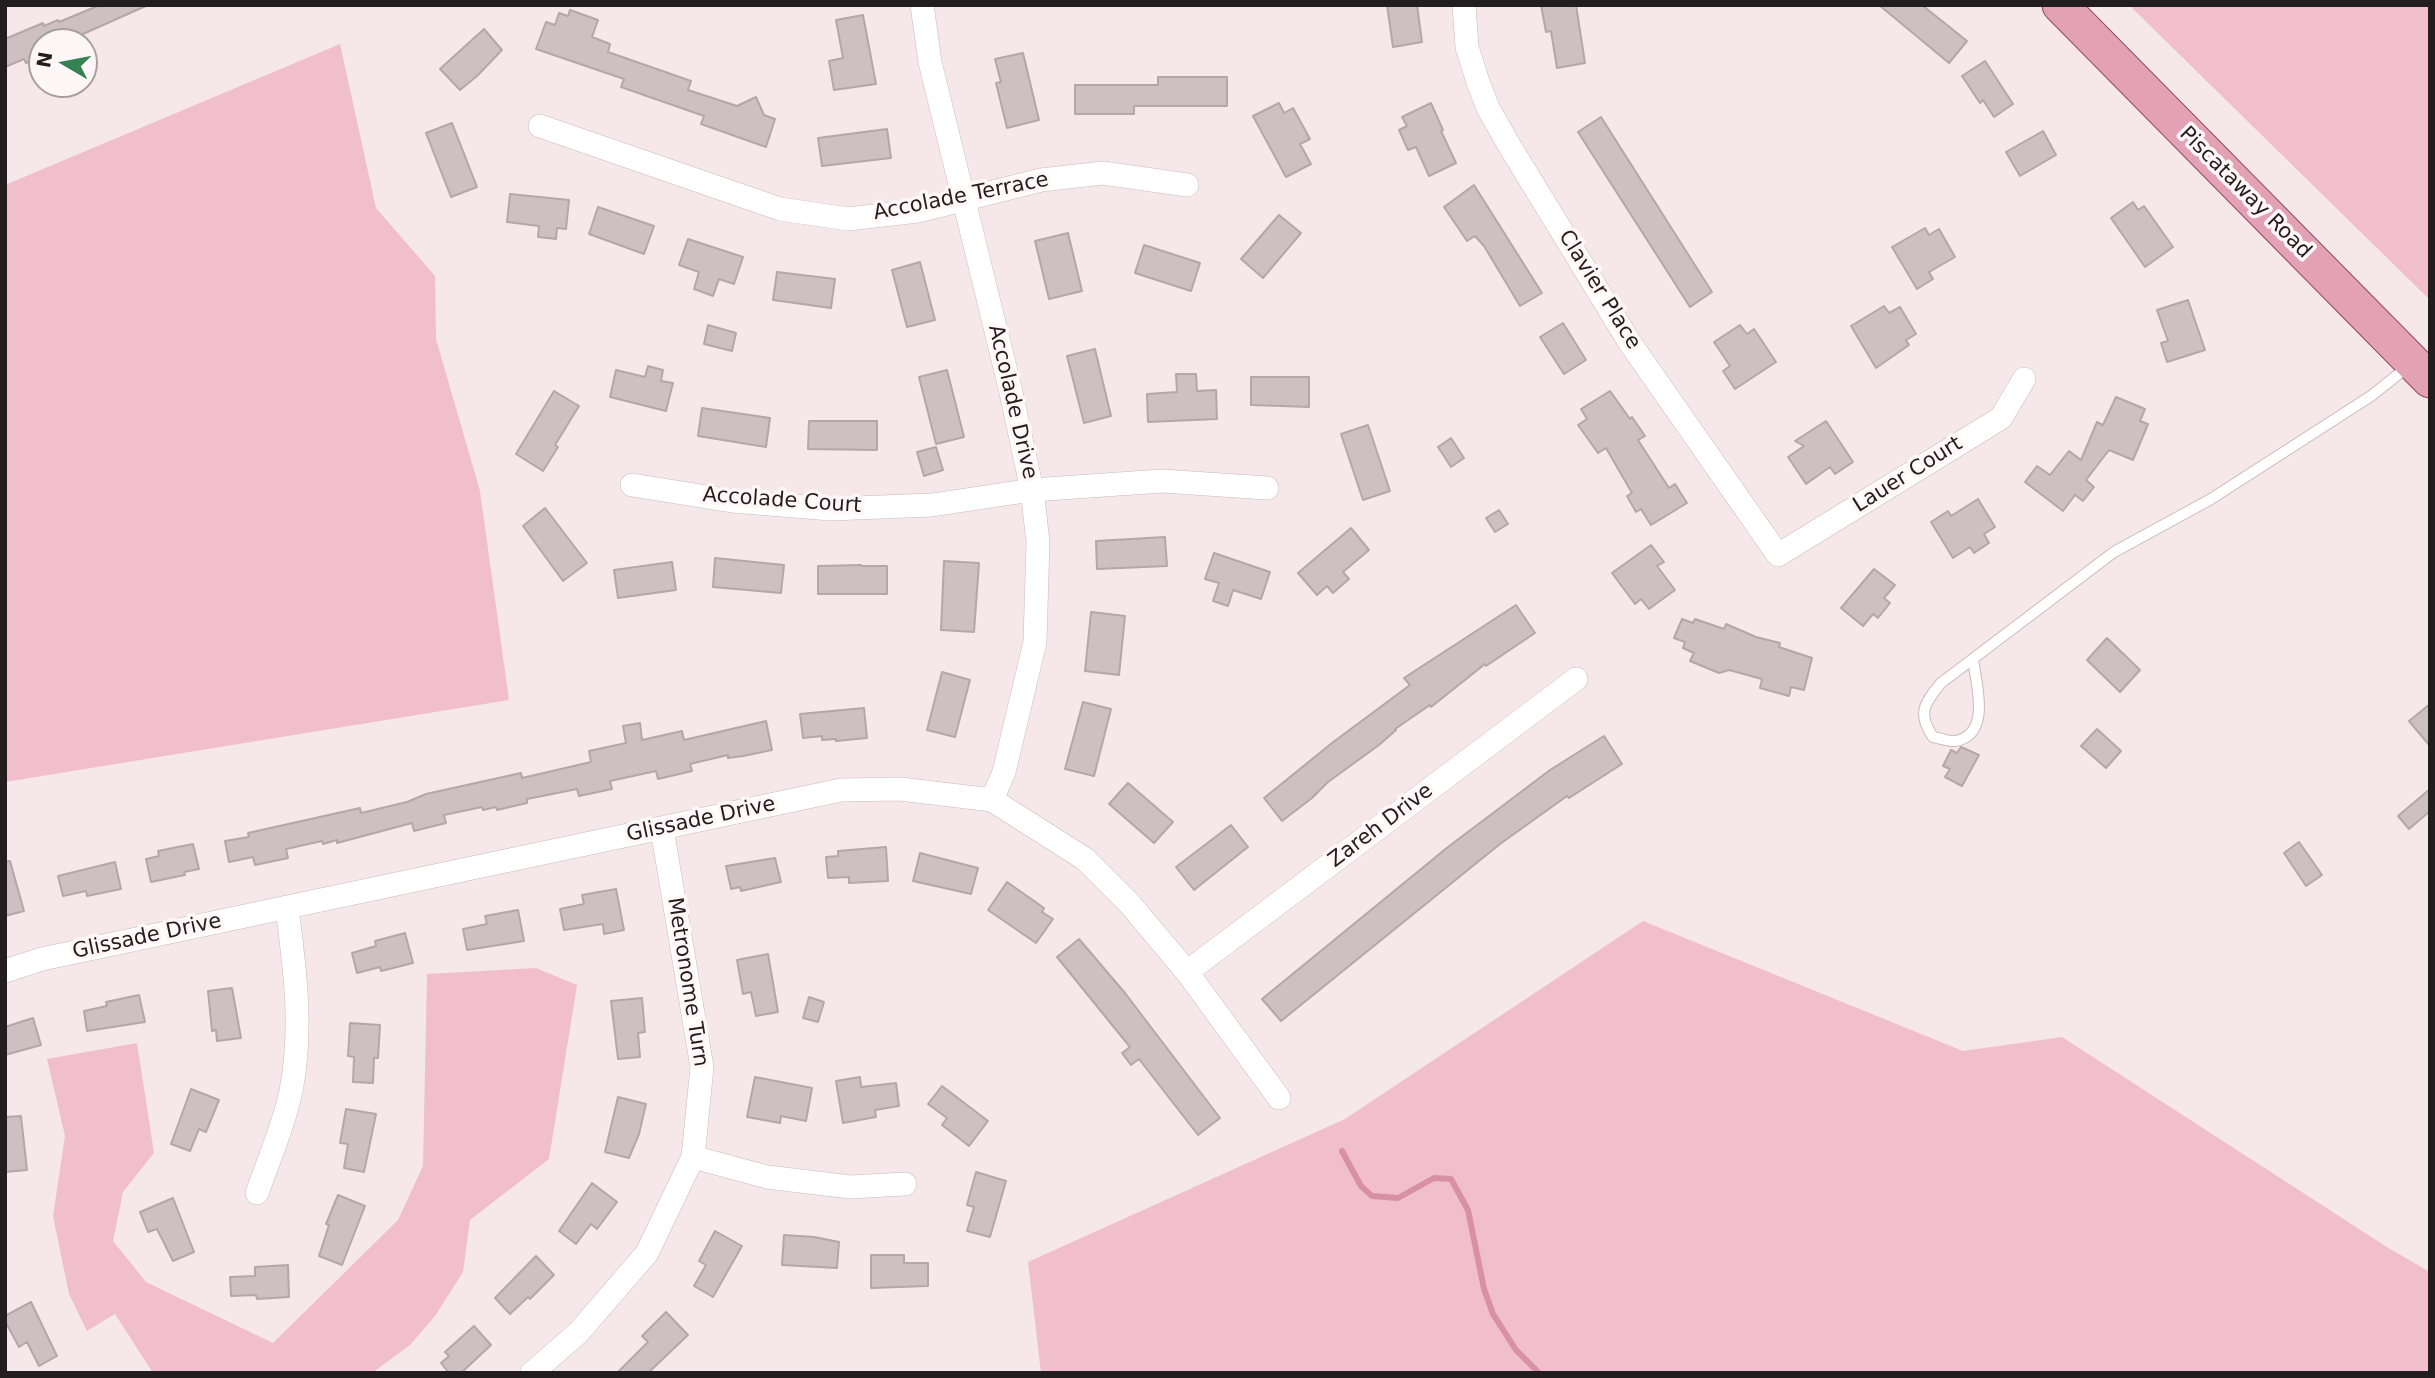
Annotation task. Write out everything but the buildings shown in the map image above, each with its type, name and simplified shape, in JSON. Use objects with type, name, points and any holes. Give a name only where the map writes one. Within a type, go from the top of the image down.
[{"type":"main road","name":"Piscataway Road","points":[[2060,5],[2421,372]]},
{"type":"street","name":"Accolade Drive","points":[[922,5],[930,62],[1010,387],[1032,490],[1038,542],[1035,642],[1004,772],[992,800]]},
{"type":"street","name":"Clavier Place","points":[[1464,5],[1468,47],[1488,108],[1630,343],[1777,555]]},
{"type":"street","name":"Accolade Terrace","points":[[540,126],[780,209],[848,219],[918,211],[1041,180],[1103,173],[1187,185]]},
{"type":"street","name":"Lauer Court","points":[[1777,555],[2001,418],[2024,379]]},
{"type":"street","name":"Accolade Court","points":[[632,485],[732,501],[831,509],[932,505],[1032,490],[1162,481],[1267,488]]},
{"type":"street","name":"Zareh Drive","points":[[1187,972],[1576,679]]},
{"type":"street","name":"Glissade Drive","points":[[5,971],[41,959],[841,790],[900,789],[992,800],[1085,859],[1129,902],[1187,972],[1279,1098]]},
{"type":"street","name":"Metronome Turn","points":[[533,1373],[578,1333],[647,1253],[692,1157],[702,1067],[662,829]]},
{"type":"street","points":[[257,1193],[291,1092],[298,1039],[298,992],[287,908]]},
{"type":"street","points":[[692,1157],[767,1177],[850,1187],[905,1184]]},
{"type":"lane","points":[[1973,659],[1980,718],[1969,736],[1954,741],[1933,737],[1924,722],[1925,703],[1941,683],[2114,552],[2211,499],[2371,396],[2421,372]]},
{"type":"shaded area","points":[[2129,5],[2430,5],[2430,300]]},
{"type":"shaded area","points":[[340,44],[376,208],[435,276],[436,339],[480,491],[509,700],[5,782],[5,185]]},
{"type":"shaded area","points":[[1643,921],[1963,1051],[2062,1037],[2390,1249],[2430,1272],[2430,1373],[1041,1373],[1028,1262],[1345,1119]]},
{"type":"shaded area","points":[[536,968],[577,985],[549,1159],[470,1220],[463,1272],[435,1316],[410,1345],[372,1373],[153,1373],[115,1314],[87,1331],[69,1294],[53,1216],[65,1136],[47,1059],[137,1043],[154,1153],[123,1192],[113,1241],[146,1282],[273,1343],[398,1220],[423,1166],[427,974]]},
{"type":"waterway","points":[[1342,1151],[1361,1186],[1372,1196],[1398,1198],[1434,1178],[1451,1179],[1468,1210],[1484,1289],[1493,1314],[1516,1350],[1539,1373]]}]
